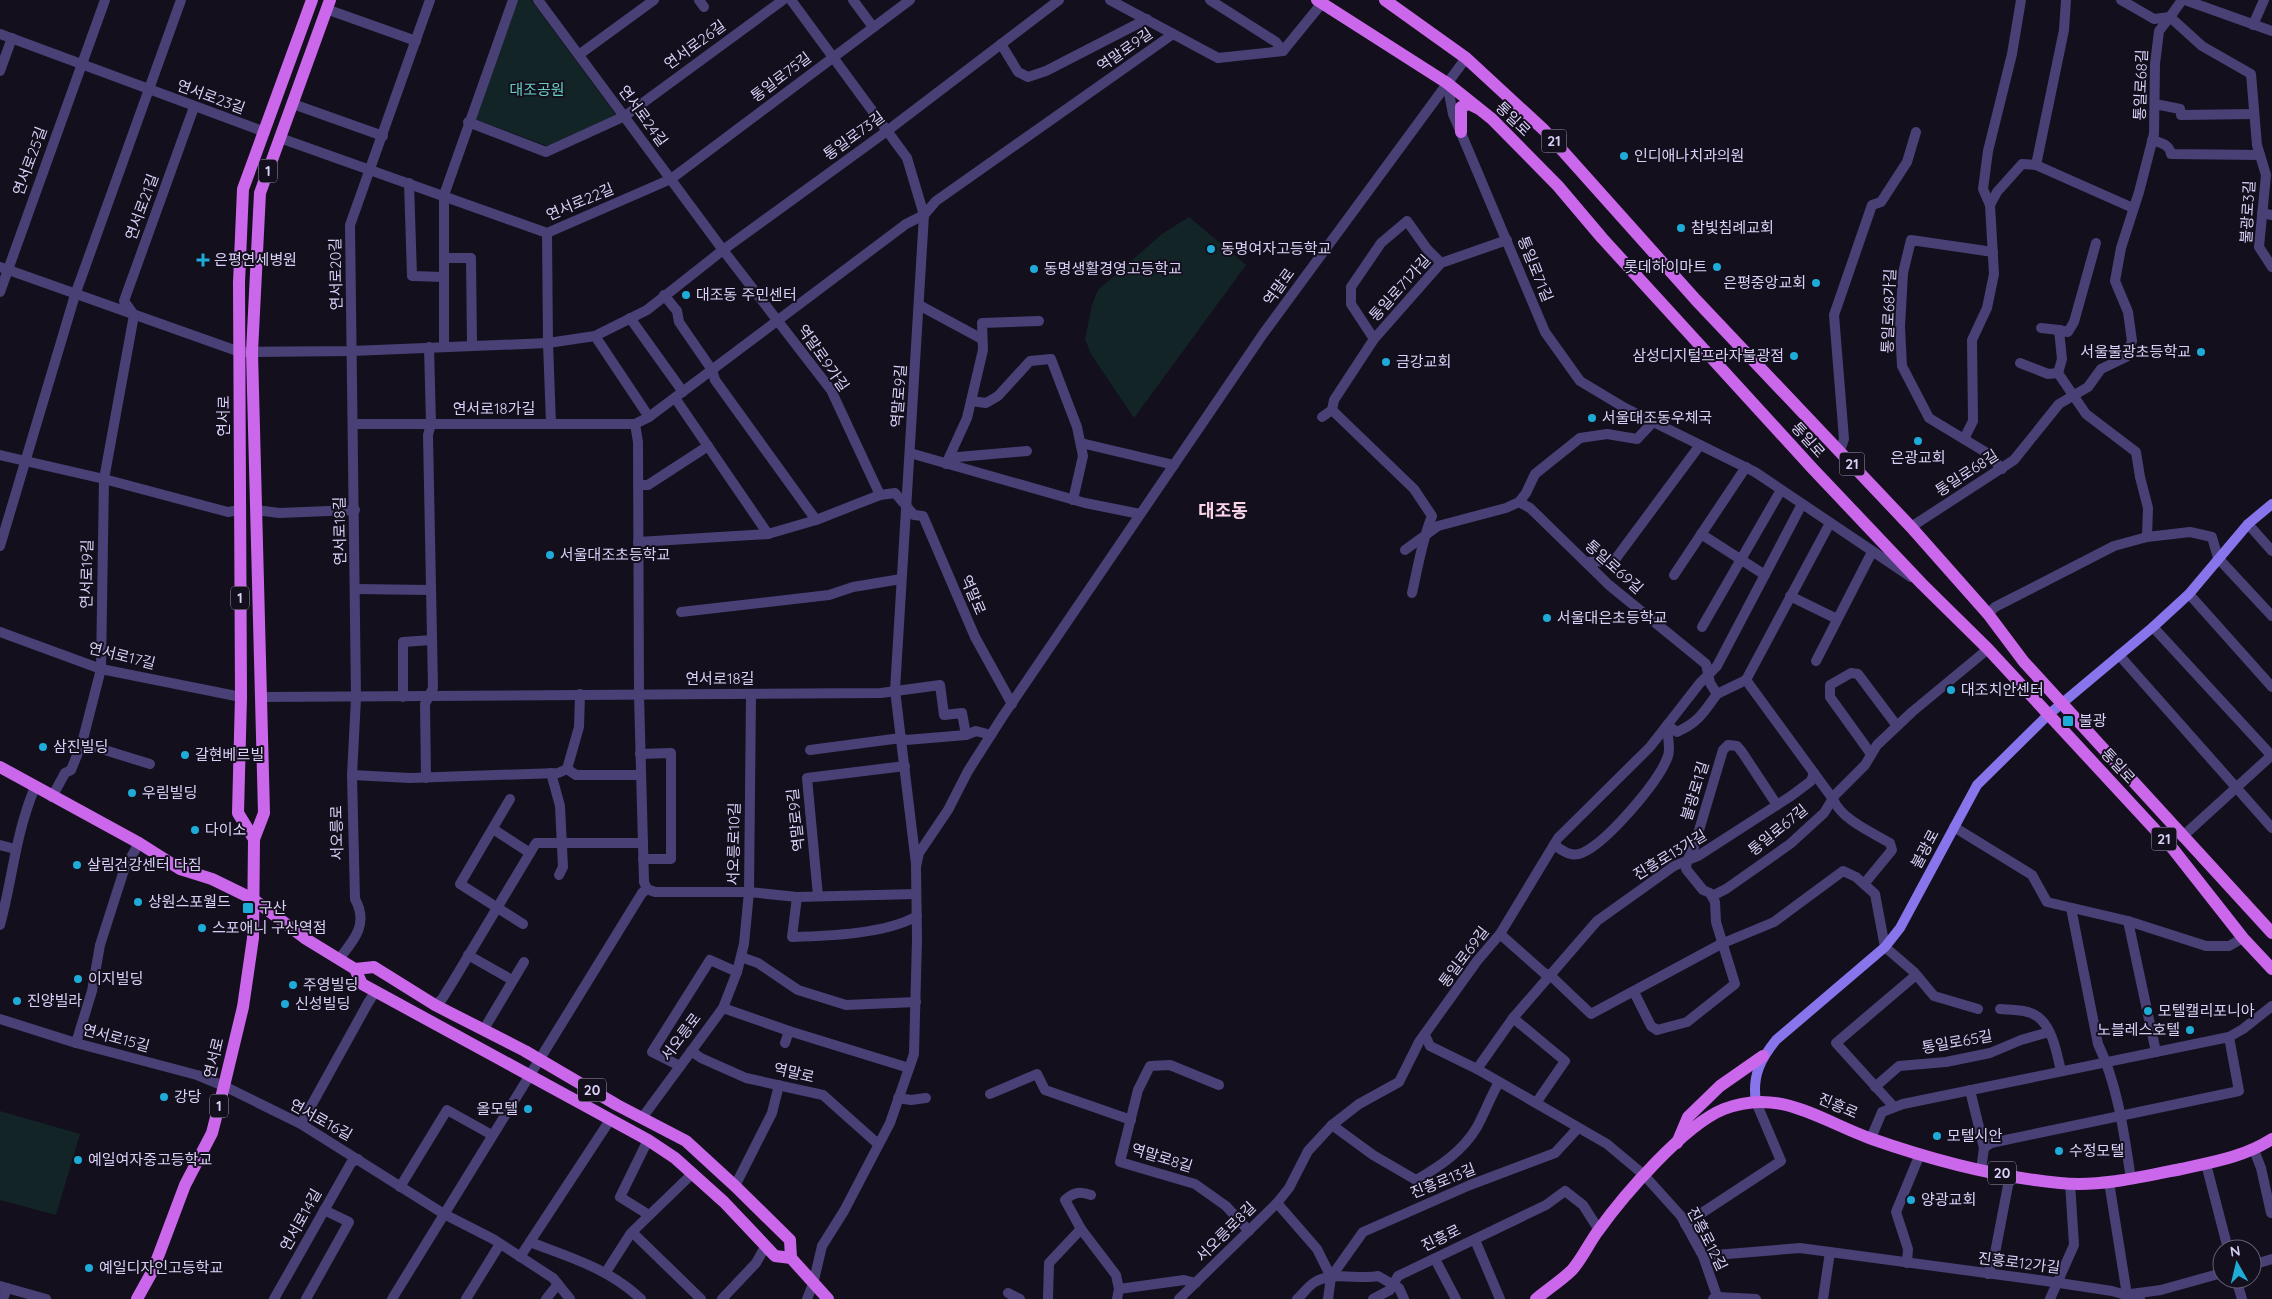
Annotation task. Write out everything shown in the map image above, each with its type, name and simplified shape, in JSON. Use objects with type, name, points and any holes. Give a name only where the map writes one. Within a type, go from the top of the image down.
[{"type":"main road","name":"연서로","points":[[137,1299],[153,1270],[185,1186],[212,1133],[243,1007],[253,938],[254,839],[264,813],[256,510],[246,352],[239,283],[243,189],[312,0]]},
{"type":"main road","name":"통일로","points":[[1385,0],[1466,58],[1544,130],[1696,300],[1911,527],[1988,614],[2024,662],[2272,934]]},
{"type":"main road","name":"통일로","points":[[1320,2],[1448,83],[1479,108],[1558,186],[1763,414],[1922,584],[1988,649],[2173,848],[2243,938],[2272,969]]},
{"type":"main road","name":"연서로","points":[[254,839],[238,813],[241,697],[239,510],[246,352],[260,193],[328,5]]},
{"type":"main road","points":[[1461,132],[1461,107],[1469,104],[1479,108]]},
{"type":"main road","name":"불광로","points":[[1756,1102],[1755,1076],[1763,1056],[1776,1040],[1885,947],[1900,928],[1977,785],[2048,715],[2188,594],[2248,524],[2272,504]]},
{"type":"main road","name":"20","points":[[0,767],[139,843],[180,868],[212,879],[253,899],[306,939],[355,969],[362,984],[648,1140],[693,1173],[724,1202],[775,1256],[791,1258]]},
{"type":"main road","name":"20","points":[[355,969],[374,966],[434,1005],[484,1029],[686,1142],[735,1186],[790,1240],[791,1258],[828,1299]]},
{"type":"main road","points":[[1677,1145],[1688,1117],[1720,1086],[1763,1056]]},
{"type":"main road","name":"진흥로","points":[[1536,1299],[1572,1269],[1599,1230],[1644,1175],[1706,1118],[1736,1105],[1756,1102],[1788,1104],[1871,1138],[1959,1166],[2070,1183],[2109,1182],[2131,1179],[2206,1164],[2254,1150],[2272,1139]]},
{"type":"main road","points":[[2254,1150],[2263,1136],[2272,1130]]},
{"type":"street","points":[[82,63],[104,0]]},
{"type":"street","points":[[0,546],[75,295],[181,0]]},
{"type":"street","points":[[371,170],[430,0]]},
{"type":"street","points":[[444,346],[444,195],[468,122],[513,0]]},
{"type":"street","name":"연서로24길","points":[[538,0],[580,54],[723,250]]},
{"type":"street","points":[[580,54],[654,0]]},
{"type":"street","name":"연서로26길","points":[[625,116],[783,0]]},
{"type":"street","name":"역말로9길","points":[[791,0],[907,158],[924,215],[895,690],[916,865]]},
{"type":"street","points":[[853,0],[873,27]]},
{"type":"street","name":"통일로75길","points":[[671,179],[910,0]]},
{"type":"street","name":"통일로73길","points":[[723,250],[888,131],[1059,0]]},
{"type":"street","points":[[1110,0],[1218,58],[1283,51],[1320,2]]},
{"type":"street","points":[[1210,0],[1276,42],[1283,51]]},
{"type":"street","points":[[1964,439],[1973,421],[1972,340],[1987,308],[1994,274],[1990,205],[1983,189],[1988,151],[2012,54],[2021,0]]},
{"type":"street","points":[[2036,165],[2064,30],[2066,0]]},
{"type":"street","points":[[2122,0],[2154,19],[2170,17],[2183,0],[2272,31]]},
{"type":"street","points":[[2254,25],[2264,0]]},
{"type":"street","name":"연서로","points":[[328,5],[416,41]]},
{"type":"street","name":"통일로68길","points":[[1911,527],[1991,473],[2002,469],[2014,460],[2059,404],[2088,387],[2100,369],[2126,357],[2132,341],[2128,312],[2115,281],[2121,248],[2152,140],[2155,104],[2155,64],[2159,31],[2170,17]]},
{"type":"street","name":"불광로3길","points":[[2170,17],[2202,46],[2251,74],[2257,145],[2266,176],[2267,214],[2259,247],[2272,267]]},
{"type":"street","points":[[1001,44],[1018,72],[1028,77],[1046,71],[1147,19]]},
{"type":"street","name":"연서로23길","points":[[0,34],[265,132]]},
{"type":"street","name":"역말로9길","points":[[649,417],[906,224],[924,215],[936,201],[1174,34]]},
{"type":"street","points":[[0,71],[12,38]]},
{"type":"street","name":"역말로","points":[[807,1299],[814,1284],[822,1246],[844,1211],[890,1123],[914,1054],[917,916],[916,865],[919,853],[948,810],[968,771],[991,734],[1140,514],[1264,334],[1466,58]]},
{"type":"street","name":"연서로25길","points":[[3,268],[82,63]]},
{"type":"street","name":"통일로71길","points":[[1448,83],[1453,114],[1545,332],[1580,381],[1625,408],[1746,467],[1872,552]]},
{"type":"street","points":[[293,104],[383,136]]},
{"type":"street","points":[[2155,104],[2180,109],[2181,115],[2254,114]]},
{"type":"street","name":"연서로21길","points":[[104,479],[134,315],[124,301],[194,107]]},
{"type":"street","points":[[468,122],[546,152],[625,116]]},
{"type":"street","name":"통일로","points":[[1840,451],[1844,439],[1834,316],[1872,205],[1881,202],[1907,162],[1916,132]]},
{"type":"street","name":"연서로22길","points":[[280,138],[547,233],[671,179]]},
{"type":"street","points":[[2152,140],[2165,144],[2170,148],[2171,154],[2260,155]]},
{"type":"street","points":[[1990,205],[1997,192],[2022,164],[2036,165],[2133,208]]},
{"type":"street","name":"연서로20길","points":[[353,424],[350,225],[371,170]]},
{"type":"street","points":[[409,184],[412,276],[444,277]]},
{"type":"street","name":"통일로71가길","points":[[1374,339],[1351,304],[1351,287],[1381,243],[1407,221],[1427,249],[1441,263]]},
{"type":"street","points":[[547,233],[551,424]]},
{"type":"street","name":"통일로71가길","points":[[1332,410],[1334,400],[1374,339],[1441,263],[1507,240]]},
{"type":"street","name":"통일로68가길","points":[[1992,252],[1911,240],[1904,273],[1900,327],[1902,366],[1930,418],[1987,453],[2002,469]]},
{"type":"street","points":[[2041,328],[2068,332],[2074,322],[2096,243]]},
{"type":"street","points":[[0,292],[3,268],[75,295],[246,352],[548,343],[595,336],[647,310],[723,250]]},
{"type":"street","name":"역말로9가길","points":[[723,250],[830,390],[880,495]]},
{"type":"street","points":[[444,258],[471,258],[472,345]]},
{"type":"street","points":[[664,296],[677,311],[679,322],[712,370],[715,380],[816,520]]},
{"type":"street","points":[[919,305],[982,339]]},
{"type":"street","points":[[630,318],[679,395],[708,446],[768,534]]},
{"type":"street","points":[[946,464],[967,418],[983,350],[982,323],[1039,321]]},
{"type":"street","points":[[2058,374],[2062,359],[2059,330]]},
{"type":"street","points":[[595,336],[649,417]]},
{"type":"street","points":[[426,778],[425,704],[433,688],[428,435],[431,424],[429,347]]},
{"type":"street","points":[[971,401],[986,403],[998,396],[1030,361],[1051,360],[1071,409],[1083,456],[1072,500]]},
{"type":"street","points":[[2020,363],[2048,374],[2058,374]]},
{"type":"street","points":[[2058,374],[2086,414],[2136,452],[2148,508],[2147,537]]},
{"type":"street","points":[[1322,417],[1332,410],[1414,489],[1432,516],[1424,535],[1424,548],[1412,592]]},
{"type":"street","name":"연서로18가길","points":[[353,424],[634,424],[649,417]]},
{"type":"street","points":[[1405,550],[1438,526],[1506,508],[1519,502],[1526,493],[1535,474],[1580,438],[1607,434],[1637,439],[1653,422]]},
{"type":"street","name":"연서로18길","points":[[353,424],[356,698]]},
{"type":"street","points":[[392,1299],[492,1135],[541,1060],[614,934],[642,893],[648,889],[644,882],[643,859],[639,695],[638,442],[634,424]]},
{"type":"street","points":[[1081,443],[1174,465]]},
{"type":"street","points":[[1586,562],[1614,561],[1700,445]]},
{"type":"street","points":[[638,485],[648,485],[708,446]]},
{"type":"street","points":[[946,464],[958,457],[1028,451]]},
{"type":"street","points":[[910,453],[1072,500],[1140,514]]},
{"type":"street","points":[[0,455],[104,479],[228,512],[239,510]]},
{"type":"street","points":[[1674,575],[1746,467]]},
{"type":"street","name":"연서로19길","points":[[52,797],[65,773],[71,770],[82,743],[101,669],[104,479]]},
{"type":"street","points":[[1702,627],[1781,490]]},
{"type":"street","points":[[638,542],[768,534],[816,520],[880,495],[895,492],[905,504]]},
{"type":"street","name":"통일로69길","points":[[1519,502],[1530,508],[1616,591],[1706,664],[1708,675],[1717,694]]},
{"type":"street","name":"역말로","points":[[905,504],[914,515],[923,516],[975,637],[1012,704]]},
{"type":"street","name":"통일로69길","points":[[1425,1035],[1478,961],[1500,934],[1558,838],[1650,747],[1717,666],[1802,504]]},
{"type":"street","points":[[256,510],[280,513],[355,510]]},
{"type":"street","points":[[1667,725],[1677,732],[1689,726],[1709,708],[1717,694],[1746,680],[1830,524]]},
{"type":"street","points":[[2248,524],[2272,551]]},
{"type":"street","points":[[1988,614],[1995,606],[2114,546],[2147,537],[2190,532],[2212,537],[2218,558],[2272,616]]},
{"type":"street","points":[[1701,534],[1765,575]]},
{"type":"street","points":[[1816,661],[1872,552],[1922,584]]},
{"type":"street","points":[[681,612],[829,595],[852,587],[901,579]]},
{"type":"street","points":[[356,589],[431,590]]},
{"type":"street","points":[[2188,594],[2272,686]]},
{"type":"street","points":[[1790,596],[1837,619]]},
{"type":"street","points":[[2153,626],[2272,756],[2182,837]]},
{"type":"street","name":"연서로17길","points":[[0,632],[101,669],[241,697]]},
{"type":"street","points":[[403,697],[403,642],[432,640]]},
{"type":"street","name":"통일로67길","points":[[1712,896],[1790,844],[1824,813],[1833,798],[1865,765],[1877,745],[1988,649]]},
{"type":"street","points":[[2119,655],[2272,828]]},
{"type":"street","points":[[1872,754],[1830,697],[1830,685],[1851,673],[1858,674],[1897,726]]},
{"type":"street","points":[[1746,680],[1833,798],[1836,806],[1858,824],[1890,843],[1892,850],[1864,884]]},
{"type":"street","name":"연서로18길","points":[[262,697],[356,698],[580,694],[881,693],[940,685],[944,715],[962,712],[966,734]]},
{"type":"street","points":[[567,769],[579,727],[580,694]]},
{"type":"street","name":"서오릉로10길","points":[[648,889],[655,892],[749,892],[751,694]]},
{"type":"street","name":"서오릉로","points":[[339,959],[360,932],[360,907],[355,899],[352,775],[356,698]]},
{"type":"street","points":[[1554,845],[1568,854],[1581,854],[1605,835],[1636,805],[1658,774],[1668,754],[1667,725]]},
{"type":"street","points":[[810,750],[901,738],[906,740],[966,734],[976,731],[991,734]]},
{"type":"street","points":[[82,743],[150,764]]},
{"type":"street","name":"불광로1길","points":[[1687,861],[1694,846],[1723,750],[1728,745],[1737,746],[1742,752],[1777,806]]},
{"type":"street","points":[[640,754],[671,753],[671,859],[643,859]]},
{"type":"street","name":"역말로9길","points":[[818,896],[806,778],[904,766]]},
{"type":"street","points":[[352,775],[426,778],[558,773],[567,769]]},
{"type":"street","points":[[567,769],[576,774],[641,775]]},
{"type":"street","points":[[551,773],[560,806],[563,867],[559,874]]},
{"type":"street","name":"진흥로13가길","points":[[1477,1068],[1513,1018],[1597,921],[1674,866],[1698,856],[1777,806],[1811,781],[1814,773]]},
{"type":"street","points":[[0,924],[5,874],[15,848],[24,814],[35,787]]},
{"type":"street","points":[[510,799],[460,884],[524,924]]},
{"type":"street","points":[[1954,827],[2032,875],[2047,902],[2128,921],[2206,946],[2229,946],[2243,938]]},
{"type":"street","points":[[493,829],[530,853]]},
{"type":"street","points":[[76,1043],[92,991],[100,945],[124,870],[139,843]]},
{"type":"street","points":[[434,1005],[442,999],[536,843],[643,843]]},
{"type":"street","points":[[0,845],[15,848]]},
{"type":"street","points":[[1634,992],[1651,1026],[1657,1030],[1686,1022],[1734,984],[1716,922],[1716,902],[1710,893],[1703,890],[1686,869],[1687,861]]},
{"type":"street","points":[[1500,934],[1544,973],[1550,975],[1591,1014],[1723,943],[1774,922],[1843,871],[1856,877],[1875,894],[1885,947],[1916,975],[1934,996],[1978,1009]]},
{"type":"street","points":[[749,892],[797,897],[916,894]]},
{"type":"street","name":"서오릉로","points":[[642,1118],[723,1008],[741,957],[749,892]]},
{"type":"street","points":[[797,897],[792,937],[835,935],[905,922],[917,916]]},
{"type":"street","points":[[2071,908],[2098,1044],[2106,1062],[2121,1116],[2131,1179]]},
{"type":"street","points":[[2128,921],[2156,1052]]},
{"type":"street","points":[[468,955],[512,980]]},
{"type":"street","points":[[741,957],[758,964],[798,990],[846,1006],[916,1002]]},
{"type":"street","name":"서오릉로","points":[[680,1066],[652,1052],[710,960],[737,972]]},
{"type":"street","points":[[484,1029],[524,962]]},
{"type":"street","points":[[1894,1108],[1836,1043],[1916,975]]},
{"type":"street","points":[[301,1124],[376,992]]},
{"type":"street","points":[[1871,1138],[1882,1112],[1894,1108],[1970,1090],[2228,1037],[2243,1029],[2272,1006]]},
{"type":"street","points":[[723,1008],[909,1068]]},
{"type":"street","name":"통일로65길","points":[[2000,1009],[2025,1011],[2039,1017],[2048,1032],[2061,1071]]},
{"type":"street","points":[[1513,1018],[1565,1061],[1536,1104]]},
{"type":"street","name":"연서로15길","points":[[0,1019],[76,1043],[197,1075],[224,1086]]},
{"type":"street","name":"역말로","points":[[785,1043],[790,1031]]},
{"type":"street","name":"통일로65길","points":[[1875,1087],[1899,1066],[1946,1062],[1990,1053],[2021,1040],[2048,1032]]},
{"type":"street","points":[[1425,1035],[1430,1046],[1477,1068],[1607,1144],[1644,1175]]},
{"type":"street","name":"서오릉로8길","points":[[1179,1299],[1276,1203],[1289,1188],[1308,1152],[1332,1125],[1359,1104],[1399,1082],[1425,1035]]},
{"type":"street","points":[[1984,1148],[1992,1143],[2239,1091],[2228,1037]]},
{"type":"street","name":"역말로","points":[[691,1051],[701,1058],[746,1078],[823,1096],[878,1144]]},
{"type":"street","name":"역말로8길","points":[[1218,1085],[1170,1065],[1150,1066],[1138,1090],[1120,1162],[1195,1184],[1226,1206],[1249,1230]]},
{"type":"street","name":"역말로8길","points":[[990,1094],[1037,1074],[1045,1090],[1130,1120]]},
{"type":"street","name":"진흥로13길","points":[[1332,1125],[1373,1155],[1416,1180],[1440,1166],[1462,1146],[1476,1127],[1499,1082]]},
{"type":"street","points":[[735,1186],[772,1113],[778,1085]]},
{"type":"street","name":"연서로16길","points":[[224,1086],[301,1124],[358,1158],[444,1214],[500,1244],[553,1278],[570,1299]]},
{"type":"street","points":[[1970,1090],[1984,1148],[1981,1170]]},
{"type":"street","points":[[898,1098],[911,1100],[926,1098]]},
{"type":"street","points":[[1685,1224],[1781,1161],[1756,1102]]},
{"type":"street","points":[[400,1187],[448,1110],[492,1135]]},
{"type":"street","points":[[520,1257],[610,1120]]},
{"type":"street","name":"진흥로13길","points":[[1331,1277],[1363,1232],[1446,1195],[1555,1153],[1578,1128]]},
{"type":"street","points":[[648,1140],[620,1197],[649,1215]]},
{"type":"street","points":[[2254,1150],[2261,1168],[2272,1213]]},
{"type":"street","points":[[1907,1263],[1908,1249],[1896,1212],[1920,1154]]},
{"type":"street","name":"연서로14길","points":[[274,1299],[351,1163],[358,1158]]},
{"type":"street","points":[[2206,1164],[2225,1239]]},
{"type":"street","points":[[606,1272],[627,1235],[693,1173]]},
{"type":"street","name":"진흥로12길","points":[[1644,1175],[1681,1216],[1703,1256],[1716,1298],[1756,1299]]},
{"type":"street","points":[[1988,1274],[1995,1253],[2010,1175]]},
{"type":"street","points":[[2109,1182],[2126,1297]]},
{"type":"street","points":[[2050,1299],[2074,1245],[2070,1183]]},
{"type":"street","name":"진흥로","points":[[1373,1299],[1390,1290],[1398,1276],[1546,1205],[1565,1191],[1583,1205],[1599,1230]]},
{"type":"street","points":[[1091,1195],[1082,1192],[1073,1193],[1065,1200],[1080,1229],[1116,1274],[1118,1294]]},
{"type":"street","name":"서오릉로8길","points":[[1276,1203],[1317,1249],[1331,1277]]},
{"type":"street","points":[[306,1299],[349,1222],[324,1210]]},
{"type":"street","points":[[1048,1299],[1049,1263],[1080,1229]]},
{"type":"street","points":[[627,1235],[701,1299]]},
{"type":"street","points":[[1475,1240],[1500,1299]]},
{"type":"street","points":[[530,1242],[606,1272],[627,1286],[641,1299]]},
{"type":"street","points":[[466,1299],[500,1244]]},
{"type":"street","points":[[722,1299],[756,1263],[765,1247]]},
{"type":"street","name":"진흥로12가길","points":[[1703,1256],[1800,1248],[2056,1282],[2126,1297]]},
{"type":"street","points":[[1823,1299],[1830,1252]]},
{"type":"street","points":[[1435,1259],[1456,1299]]},
{"type":"street","points":[[1297,1299],[1314,1282],[1331,1277],[1365,1279],[1378,1276],[1399,1288],[1404,1299]]},
{"type":"street","points":[[2126,1297],[2161,1290],[2212,1276]]},
{"type":"street","points":[[1328,1299],[1331,1277]]},
{"type":"street","name":"서오릉로8길","points":[[1118,1294],[1157,1283],[1184,1280],[1196,1283]]},
{"type":"street","points":[[546,1299],[558,1284]]},
{"type":"street","points":[[3,1299],[4,1287],[46,1299]]},
{"type":"street","points":[[1008,1293],[1020,1299]]},
{"type":"street","points":[[2126,1297],[2140,1299]]},
{"type":"green space","name":"대조공원","points":[[518,0],[531,0],[616,115],[547,146],[474,119]]},
{"type":"green space","points":[[1189,217],[1246,265],[1134,418],[1091,354],[1085,339],[1092,305],[1098,290],[1162,234]]},
{"type":"green space","points":[[0,1111],[80,1134],[56,1215],[0,1200]]},
{"type":"place","name":"인디애나치과의원","points":[[1624,156]]},
{"type":"place","name":"참빛침례교회","points":[[1681,228]]},
{"type":"place","name":"동명여자고등학교","points":[[1211,249]]},
{"type":"place","name":"은평연세병원","points":[[203,260]]},
{"type":"place","name":"롯데하이마트","points":[[1717,267]]},
{"type":"place","name":"동명생활경영고등학교","points":[[1034,269]]},
{"type":"place","name":"은평중앙교회","points":[[1816,283]]},
{"type":"place","name":"대조동 주민센터","points":[[686,295]]},
{"type":"place","name":"서울불광초등학교","points":[[2201,352]]},
{"type":"place","name":"삼성디지털프라자불광점","points":[[1794,356]]},
{"type":"place","name":"금강교회","points":[[1386,362]]},
{"type":"place","name":"서울대조동우체국","points":[[1592,418]]},
{"type":"place","name":"은광교회","points":[[1918,441]]},
{"type":"place","name":"서울대조초등학교","points":[[550,555]]},
{"type":"place","name":"서울대은초등학교","points":[[1547,618]]},
{"type":"place","name":"대조치안센터","points":[[1951,690]]},
{"type":"place","name":"불광","points":[[2068,721]]},
{"type":"place","name":"삼진빌딩","points":[[43,747]]},
{"type":"place","name":"갈현베르빌","points":[[185,755]]},
{"type":"place","name":"우림빌딩","points":[[132,793]]},
{"type":"place","name":"다이소","points":[[195,830]]},
{"type":"place","name":"살림건강센터 다짐","points":[[77,865]]},
{"type":"place","name":"상원스포월드","points":[[138,902]]},
{"type":"place","name":"구산","points":[[248,908]]},
{"type":"place","name":"스포애니 구산역점","points":[[202,928]]},
{"type":"place","name":"이지빌딩","points":[[78,979]]},
{"type":"place","name":"주영빌딩","points":[[293,985]]},
{"type":"place","name":"진양빌라","points":[[17,1001]]},
{"type":"place","name":"신성빌딩","points":[[285,1004]]},
{"type":"place","name":"모텔캘리포니아","points":[[2148,1011]]},
{"type":"place","name":"노블레스호텔","points":[[2190,1030]]},
{"type":"place","name":"강당","points":[[164,1097]]},
{"type":"place","name":"올모텔","points":[[528,1109]]},
{"type":"place","name":"모텔시안","points":[[1937,1136]]},
{"type":"place","name":"수정모텔","points":[[2059,1151]]},
{"type":"place","name":"예일여자중고등학교","points":[[78,1160]]},
{"type":"place","name":"양광교회","points":[[1911,1200]]},
{"type":"place","name":"예일디자인고등학교","points":[[89,1268]]},
{"type":"district","name":"대조동","points":[[1223,511]]}]
